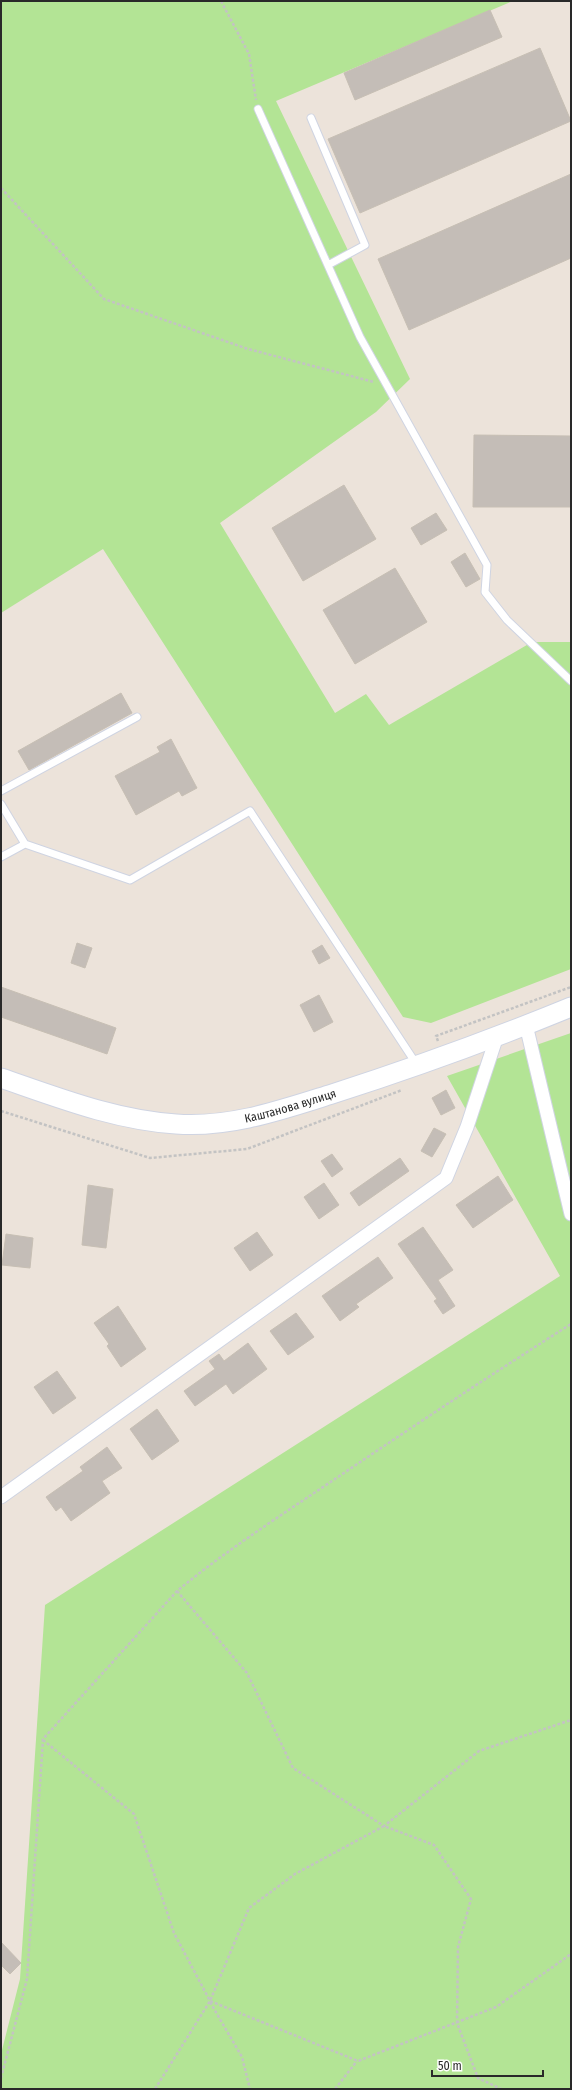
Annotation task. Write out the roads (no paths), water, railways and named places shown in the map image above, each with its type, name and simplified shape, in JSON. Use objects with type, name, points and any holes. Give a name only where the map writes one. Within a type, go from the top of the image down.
[{"type":"main road","name":"Каштанова вулиця","points":[[1,1078],[105,1113],[141,1120],[177,1124],[216,1124],[268,1113],[417,1065],[571,1007]]},
{"type":"street","points":[[526,1025],[571,1214]]},
{"type":"street","points":[[1,1497],[446,1178],[467,1127],[497,1036]]},
{"type":"lane","points":[[258,108],[360,337],[487,565],[485,592],[507,620],[571,681]]},
{"type":"lane","points":[[311,118],[365,245],[328,265]]},
{"type":"lane","points":[[1,791],[137,717]]},
{"type":"lane","points":[[1,804],[25,844],[130,880],[250,811],[417,1065]]},
{"type":"lane","points":[[1,857],[25,844]]}]
